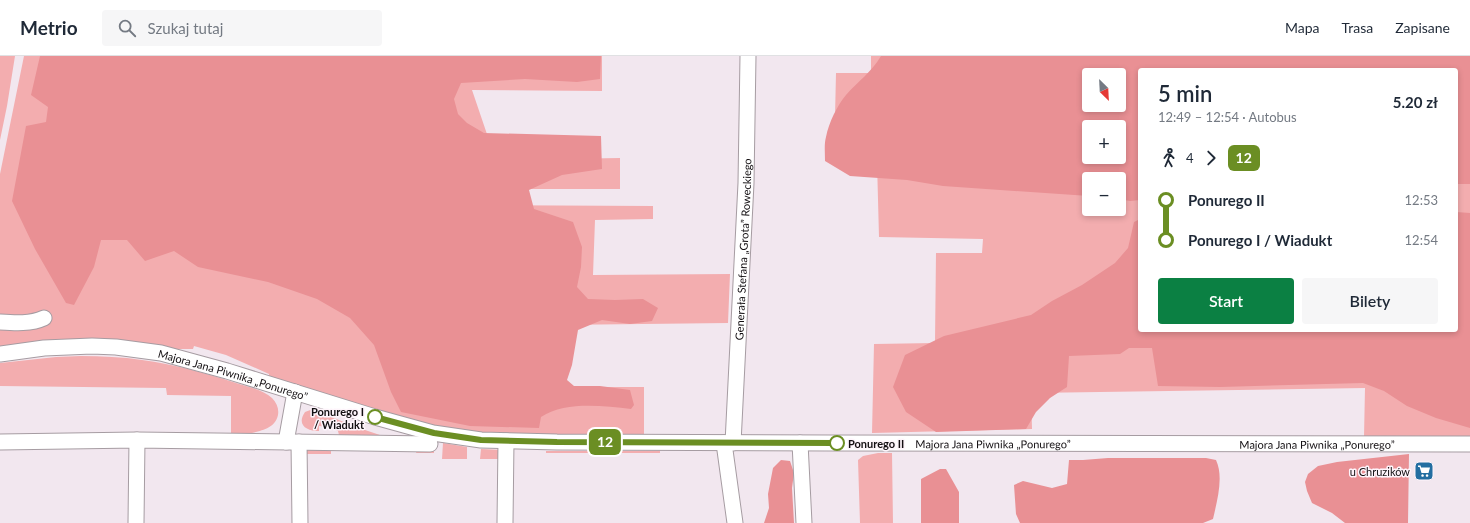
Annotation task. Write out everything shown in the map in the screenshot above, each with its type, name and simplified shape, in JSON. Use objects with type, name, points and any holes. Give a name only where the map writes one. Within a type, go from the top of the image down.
[{"type":"street","name":"Generała Stefana „Grota” Roweckiego","points":[[735,523],[728,443],[746,183],[748,56]]},
{"type":"street","points":[[0,322],[23,323],[38,321],[44,318]]},
{"type":"street","name":"Majora Jana Piwnika „Ponurego”","points":[[0,354],[92,346],[140,350],[191,360],[375,417],[434,433],[481,440],[728,443],[1470,444]]},
{"type":"street","points":[[295,392],[293,442],[300,523]]},
{"type":"street","points":[[136,523],[137,440]]},
{"type":"street","points":[[0,442],[137,440],[430,444]]},
{"type":"street","points":[[505,523],[506,441]]},
{"type":"street","points":[[800,443],[804,523]]},
{"type":"shaded area","points":[[0,56],[15,56],[0,140]]},
{"type":"shaded area","points":[[24,56],[602,56],[602,91],[472,90],[490,143],[560,159],[620,158],[620,189],[472,189],[473,205],[653,206],[653,219],[595,220],[593,275],[730,274],[728,323],[556,325],[557,387],[644,387],[644,436],[520,437],[442,428],[413,421],[269,377],[269,374],[226,355],[194,346],[193,349],[0,347],[0,174]]},
{"type":"shaded area","points":[[40,56],[601,56],[600,79],[577,82],[525,79],[461,83],[454,99],[458,114],[467,123],[484,133],[601,136],[602,169],[562,175],[529,190],[534,209],[573,222],[582,247],[581,267],[577,287],[588,299],[643,299],[658,308],[652,321],[630,324],[602,320],[578,330],[572,365],[567,380],[574,386],[600,386],[630,390],[634,405],[631,409],[584,406],[562,409],[541,417],[539,428],[470,426],[401,412],[391,392],[374,345],[350,318],[317,299],[268,282],[198,267],[174,251],[145,261],[127,240],[101,240],[94,267],[74,305],[66,303],[35,249],[12,201],[26,126],[46,122],[48,107],[31,95]]},
{"type":"shaded area","points":[[871,56],[1470,56],[1470,436],[1364,437],[1365,388],[1031,393],[1032,429],[872,433],[874,344],[935,343],[936,253],[982,253],[983,239],[879,237],[877,162],[834,161],[836,73],[871,73]]},
{"type":"shaded area","points":[[881,56],[1470,56],[1470,184],[1458,184],[1458,68],[1138,68],[1138,200],[1130,201],[1126,200],[1126,172],[1082,172],[1082,196],[943,186],[907,180],[850,176],[825,161],[825,146],[827,131],[831,120],[843,99],[869,72]]},
{"type":"shaded area","points":[[1458,212],[1470,213],[1470,428],[1436,418],[1407,406],[1384,391],[1363,383],[1220,387],[1158,386],[1152,348],[1129,348],[1120,354],[1069,356],[1067,387],[1050,398],[1036,412],[1026,429],[936,432],[906,412],[893,387],[905,355],[944,336],[1031,315],[1052,301],[1082,285],[1115,263],[1128,248],[1134,222],[1138,220],[1138,332],[1458,332]]},
{"type":"shaded area","points":[[81,356],[119,357],[154,362],[178,366],[213,376],[255,389],[268,395],[272,398],[278,408],[278,415],[271,426],[252,433],[252,437],[231,437],[231,396],[167,395],[166,388],[0,386],[0,363]]},
{"type":"shaded area","points":[[313,409],[353,426],[380,435],[407,436],[433,441],[434,453],[416,453],[418,447],[340,439],[338,431],[331,427],[319,426],[319,431],[310,430],[302,424],[302,420],[305,412]]},
{"type":"shaded area","points":[[443,443],[467,447],[467,459],[442,459]]},
{"type":"shaded area","points":[[301,447],[331,447],[331,454],[301,454]]},
{"type":"shaded area","points":[[481,449],[503,450],[503,459],[480,459]]},
{"type":"shaded area","points":[[546,451],[596,451],[596,453],[546,453]]},
{"type":"shaded area","points":[[603,451],[660,451],[660,453],[603,453]]},
{"type":"shaded area","points":[[878,453],[892,453],[893,523],[860,523],[858,460],[863,456]]},
{"type":"shaded area","points":[[1409,454],[1408,523],[1345,523],[1332,513],[1312,503],[1305,482],[1308,474],[1318,466],[1337,462]]},
{"type":"shaded area","points":[[1108,458],[1206,458],[1216,460],[1220,481],[1213,519],[1203,523],[1020,523],[1016,514],[1014,485],[1023,481],[1052,488],[1067,484],[1069,460]]},
{"type":"shaded area","points":[[781,460],[790,461],[794,473],[792,488],[794,523],[764,523],[769,508],[768,494],[773,468]]},
{"type":"shaded area","points":[[940,469],[946,469],[959,492],[959,523],[921,523],[921,479]]},
{"type":"bus line","name":"12","points":[[375,417],[434,433],[481,440],[557,442],[837,443]]},
{"type":"place","name":"Ponurego I / Wiadukt","points":[[375,417]]},
{"type":"place","name":"Ponurego II","points":[[837,443]]},
{"type":"place","name":"u Chruzików","points":[[1424,471]]}]
